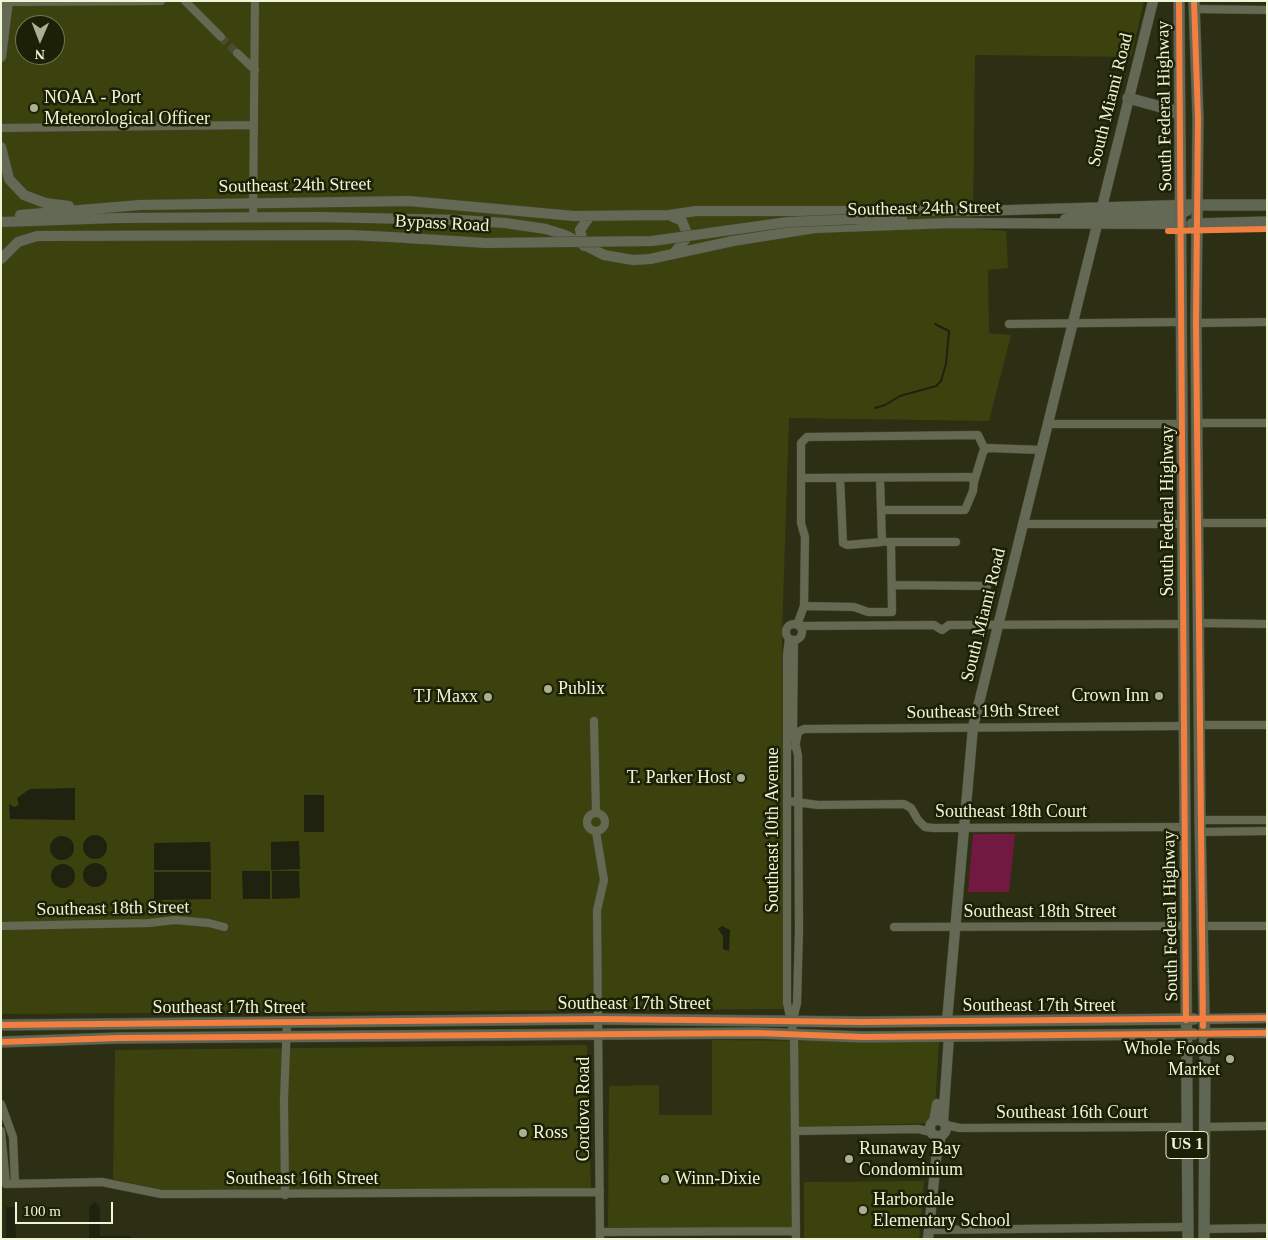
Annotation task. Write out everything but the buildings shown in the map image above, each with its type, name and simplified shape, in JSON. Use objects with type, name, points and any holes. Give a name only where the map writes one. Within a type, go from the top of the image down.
[{"type":"main road","name":"South Federal Highway","points":[[1179,1],[1188,1233]]},
{"type":"main road","name":"South Federal Highway","points":[[1192,4],[1199,205],[1196,423],[1205,1127],[1204,1234]]},
{"type":"main road","points":[[1128,98],[1172,110],[1179,115]]},
{"type":"main road","points":[[1180,214],[1199,205],[1267,206]]},
{"type":"main road","points":[[1180,214],[1198,224],[1267,222]]},
{"type":"main road","points":[[1182,406],[1196,423]]},
{"type":"main road","points":[[1182,424],[1197,439]]},
{"type":"main road","points":[[1183,606],[1192,619],[1198,623]]},
{"type":"main road","points":[[1183,624],[1192,632],[1198,646]]},
{"type":"main road","points":[[1185,809],[1200,832]]},
{"type":"main road","points":[[1185,827],[1192,833],[1200,848]]},
{"type":"main road","name":"Southeast 17th Street","points":[[1,1025],[599,1019],[947,1021],[1203,1019]]},
{"type":"main road","points":[[465,1036],[489,1020]]},
{"type":"main road","points":[[444,1036],[463,1030],[469,1021]]},
{"type":"main road","points":[[924,1036],[947,1021]]},
{"type":"main road","points":[[100,1039],[112,1030],[139,1024]]},
{"type":"main road","name":"Southeast 17th Street","points":[[1,1042],[100,1039],[757,1033],[924,1036],[1204,1034]]},
{"type":"street","points":[[1,56],[6,2],[160,1]]},
{"type":"street","points":[[185,1],[222,37]]},
{"type":"street","points":[[254,218],[255,1]]},
{"type":"street","name":"South Miami Road","points":[[1102,206],[1153,1]]},
{"type":"street","points":[[1192,4],[1267,10]]},
{"type":"street","points":[[237,53],[255,70]]},
{"type":"street","points":[[1,128],[254,125]]},
{"type":"street","points":[[1,147],[9,179],[24,195],[45,203],[107,208]]},
{"type":"street","name":"Southeast 24th Street","points":[[1,215],[180,204],[409,201],[542,215],[590,216],[668,215],[696,211],[868,210]]},
{"type":"street","points":[[318,202],[318,217]]},
{"type":"street","points":[[180,204],[180,219]]},
{"type":"street","points":[[421,218],[433,213],[442,204]]},
{"type":"street","name":"Southeast 24th Street","points":[[890,214],[1102,206],[1180,214]]},
{"type":"street","points":[[460,220],[456,213],[459,210],[472,210],[479,207]]},
{"type":"street","points":[[1007,210],[1012,214],[1013,224]]},
{"type":"street","name":"Bypass Road","points":[[1,259],[18,242],[37,236],[350,235],[486,243],[652,241],[788,222],[857,219],[890,214],[950,224]]},
{"type":"street","points":[[1032,224],[1086,216],[1180,214]]},
{"type":"street","name":"Southeast 24th Street","points":[[1,222],[318,217],[460,220],[505,223],[546,229],[565,235],[604,255],[642,260],[733,241],[814,228],[950,224],[1097,225],[1180,214]]},
{"type":"street","points":[[668,215],[682,221],[686,231],[685,240],[679,249],[671,254]]},
{"type":"street","points":[[585,246],[580,230],[590,216]]},
{"type":"street","name":"South Miami Road","points":[[947,1021],[957,927],[973,727],[1097,225]]},
{"type":"street","points":[[1009,324],[1181,322]]},
{"type":"street","points":[[1196,323],[1267,322]]},
{"type":"street","points":[[1196,423],[1267,423]]},
{"type":"street","points":[[1048,424],[1182,424]]},
{"type":"street","name":"Southeast 10th Avenue","points":[[796,1235],[794,1034],[787,1003],[789,850],[787,654],[792,639],[802,634],[798,625],[804,606],[805,537],[801,523],[801,443],[807,437],[978,435],[985,450]]},
{"type":"street","points":[[881,510],[965,510],[987,448],[1042,450]]},
{"type":"street","points":[[801,478],[971,477],[974,482]]},
{"type":"street","points":[[840,478],[843,543],[847,545],[882,542],[956,542]]},
{"type":"street","points":[[880,478],[882,542]]},
{"type":"street","points":[[1197,523],[1267,522]]},
{"type":"street","points":[[1024,524],[1182,524]]},
{"type":"street","points":[[804,606],[854,607],[868,612],[892,612],[891,542]]},
{"type":"street","points":[[892,585],[987,586]]},
{"type":"street","points":[[1198,623],[1267,624]]},
{"type":"street","points":[[798,625],[934,625],[942,630],[948,625],[1183,624]]},
{"type":"street","name":"Southeast 10th Avenue","points":[[792,1021],[797,1003],[798,756],[793,732],[792,639],[786,634],[786,629],[790,625],[798,625]]},
{"type":"street","points":[[594,721],[596,813]]},
{"type":"street","points":[[1199,725],[1267,725]]},
{"type":"street","name":"Southeast 19th Street","points":[[796,747],[797,735],[804,730],[1184,726]]},
{"type":"street","name":"Southeast 18th Court","points":[[788,801],[818,805],[904,804],[911,808],[918,820],[925,826],[965,828],[1185,827]]},
{"type":"street","points":[[596,813],[603,816],[606,822],[603,829],[596,832],[589,829],[587,822],[590,816],[596,813]]},
{"type":"street","points":[[1200,820],[1267,820]]},
{"type":"street","points":[[1200,832],[1267,831]]},
{"type":"street","name":"Cordova Road","points":[[596,832],[604,880],[597,910],[600,1235]]},
{"type":"street","points":[[789,850],[798,850]]},
{"type":"street","name":"Southeast 18th Street","points":[[1,926],[149,924],[176,920],[210,923],[224,927]]},
{"type":"street","name":"Southeast 18th Street","points":[[894,928],[1186,926]]},
{"type":"street","points":[[1201,926],[1267,926]]},
{"type":"street","name":"Southeast 17th Street","points":[[1203,1019],[1267,1018]]},
{"type":"street","points":[[285,1194],[287,1023]]},
{"type":"street","name":"Southeast 17th Street","points":[[1204,1034],[1267,1033]]},
{"type":"street","points":[[945,1036],[937,1150],[928,1234],[1188,1233]]},
{"type":"street","points":[[1,1104],[13,1137],[16,1184]]},
{"type":"street","points":[[1205,1127],[1267,1126]]},
{"type":"street","name":"Southeast 16th Court","points":[[795,1131],[1187,1127]]},
{"type":"street","name":"Southeast 16th Street","points":[[1,1131],[5,1151],[6,1184],[102,1182],[161,1194],[600,1192]]},
{"type":"street","points":[[1204,1234],[1267,1228]]},
{"type":"street","points":[[600,1235],[796,1235]]},
{"type":"shaded area","points":[[1,1],[1144,1],[1131,57],[975,55],[973,229],[1006,231],[1008,268],[988,270],[989,333],[1011,335],[989,421],[789,418],[782,634],[783,1009],[1,1014]]},
{"type":"shaded area","points":[[75,788],[75,820],[10,819],[9,804],[14,807],[19,805],[17,798],[30,789]]},
{"type":"shaded area","points":[[304,795],[324,795],[324,832],[304,832]]},
{"type":"shaded area","points":[[973,834],[1015,834],[1009,892],[968,892]]},
{"type":"shaded area","points":[[95,835],[103,839],[107,847],[103,855],[95,859],[87,855],[83,847],[87,839]]},
{"type":"shaded area","points":[[62,836],[71,839],[74,848],[71,857],[62,860],[53,857],[50,848],[53,839]]},
{"type":"shaded area","points":[[299,841],[300,869],[271,870],[271,842]]},
{"type":"shaded area","points":[[210,842],[211,870],[154,870],[154,843]]},
{"type":"shaded area","points":[[95,863],[104,866],[107,875],[104,884],[95,887],[86,884],[83,875],[86,866]]},
{"type":"shaded area","points":[[58,864],[68,864],[75,871],[75,881],[68,888],[58,888],[51,881],[51,871]]},
{"type":"shaded area","points":[[242,871],[270,871],[270,899],[243,899]]},
{"type":"shaded area","points":[[272,871],[299,871],[300,898],[272,899]]},
{"type":"shaded area","points":[[154,872],[211,872],[211,899],[154,900]]},
{"type":"shaded area","points":[[722,926],[730,930],[729,951],[723,949],[723,936],[718,929]]},
{"type":"shaded area","points":[[712,1040],[939,1042],[934,1123],[792,1127],[793,1228],[608,1227],[609,1086],[659,1085],[659,1115],[712,1115]]},
{"type":"shaded area","points":[[587,1045],[591,1188],[164,1190],[113,1179],[115,1050]]},
{"type":"shaded area","name":"Harbordale Elementary School","points":[[924,1181],[919,1239],[804,1239],[804,1182]]},
{"type":"shaded area","points":[[95,1202],[100,1207],[100,1236],[131,1236],[131,1239],[89,1239],[89,1207]]},
{"type":"shaded area","points":[[6,1207],[15,1207],[16,1239],[6,1239]]},
{"type":"waterway","points":[[875,408],[885,405],[900,396],[936,386],[941,381],[946,364],[949,331],[935,324]]},
{"type":"tunnel","points":[[221,37],[237,53]]},
{"type":"tunnel","points":[[868,211],[893,210]]},
{"type":"cycle path","points":[[1179,1],[1186,1020]]},
{"type":"cycle path","points":[[1194,1],[1198,118],[1196,323],[1203,1026]]},
{"type":"cycle path","points":[[1168,231],[1267,229]]},
{"type":"cycle path","points":[[1,1025],[599,1019],[862,1022],[1267,1018]]},
{"type":"cycle path","points":[[1,1042],[118,1038],[757,1033],[863,1037],[1267,1033]]},
{"type":"place","name":"NOAA - Port Meteorological Officer","points":[[34,108]]},
{"type":"place","name":"Publix","points":[[548,689]]},
{"type":"place","name":"Crown Inn","points":[[1159,696]]},
{"type":"place","name":"TJ Maxx","points":[[488,697]]},
{"type":"place","name":"T. Parker Host","points":[[741,778]]},
{"type":"place","name":"Whole Foods Market","points":[[1230,1059]]},
{"type":"place","name":"Ross","points":[[523,1133]]},
{"type":"place","name":"Runaway Bay Condominium","points":[[849,1159]]},
{"type":"place","name":"Winn-Dixie","points":[[665,1179]]},
{"type":"place","name":"Harbordale Elementary School","points":[[863,1210]]}]
